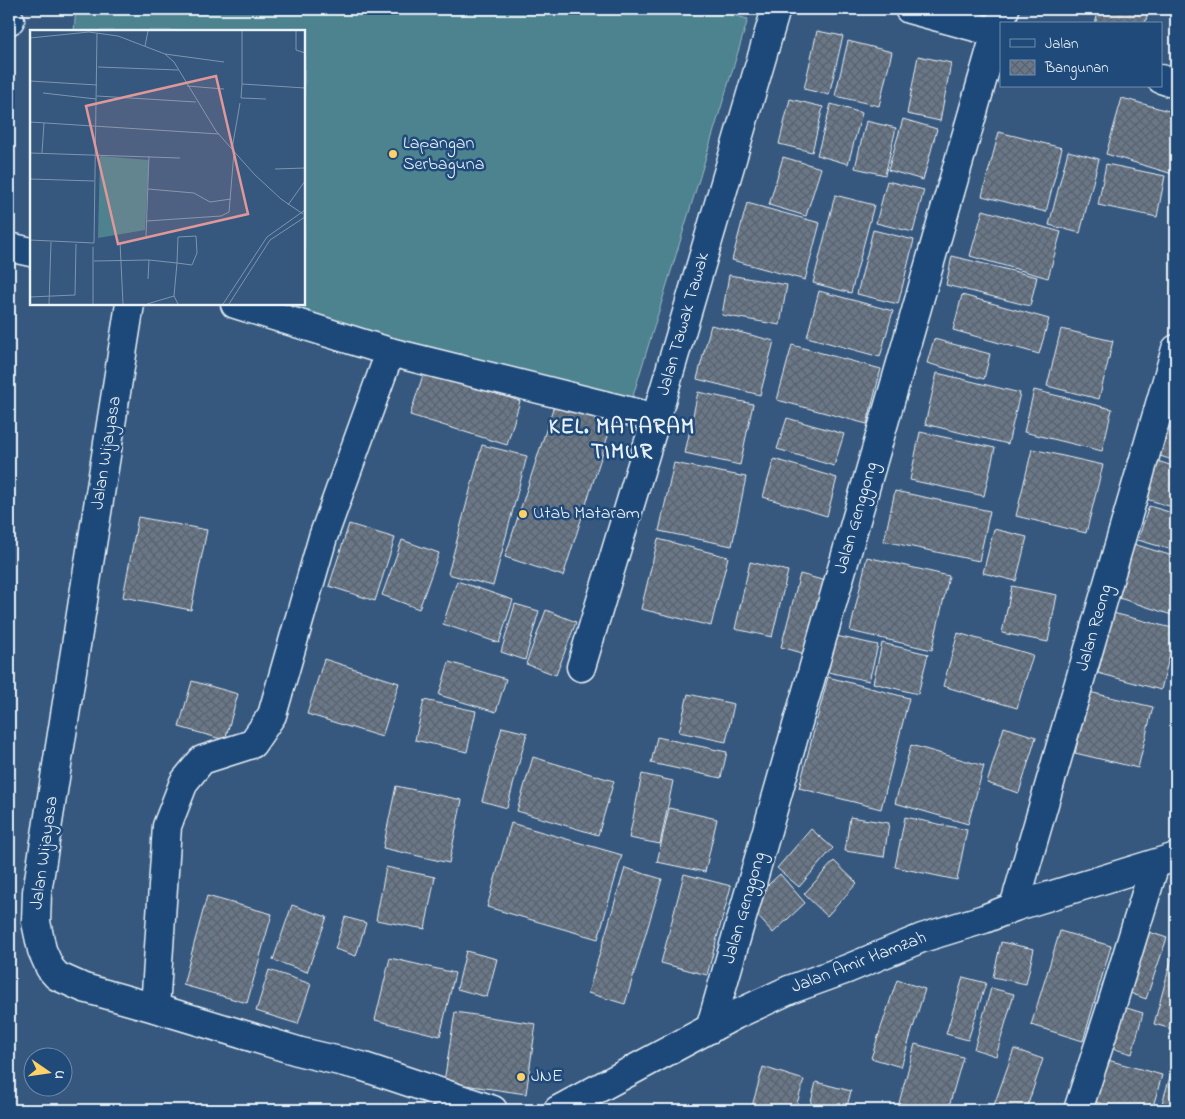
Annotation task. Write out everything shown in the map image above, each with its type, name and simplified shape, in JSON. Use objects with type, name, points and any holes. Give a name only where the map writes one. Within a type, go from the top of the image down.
[{"type":"street","name":"Jalan Tawak Tawak","points":[[581,667],[776,9]]},
{"type":"street","points":[[909,9],[1000,25]]},
{"type":"street","name":"Jalan Genggong","points":[[710,1028],[1000,28]]},
{"type":"street","points":[[1162,79],[1176,84]]},
{"type":"street","name":"Jalan Wijayasa","points":[[130,305],[37,892],[36,922],[42,950],[50,968],[57,976],[84,988],[301,1052],[361,1066],[493,1110]]},
{"type":"street","points":[[238,305],[390,352],[656,418]]},
{"type":"street","name":"Jalan Reong","points":[[1014,907],[1176,348]]},
{"type":"street","points":[[155,1008],[167,826],[184,782],[202,760],[252,744],[272,716],[323,537],[390,352]]},
{"type":"street","points":[[1078,1110],[1110,1012],[1165,860]]},
{"type":"street","name":"Jalan Amir Hamzah","points":[[563,1109],[735,1014],[789,990],[847,969],[922,938],[1165,860]]},
{"type":"green space","points":[[76,9],[708,9],[748,19],[629,409],[273,305],[305,305],[305,30],[74,30]]},
{"type":"building","points":[[1099,9],[1138,9],[1148,12],[1146,22],[1096,22]]},
{"type":"building","points":[[817,31],[843,36],[829,95],[804,89]]},
{"type":"building","points":[[848,41],[892,52],[879,106],[835,96]]},
{"type":"building","points":[[918,56],[951,63],[940,121],[907,114]]},
{"type":"building","points":[[1122,98],[1176,113],[1176,175],[1106,154]]},
{"type":"building","points":[[790,99],[823,107],[812,152],[779,144]]},
{"type":"building","points":[[831,104],[862,113],[848,164],[817,155]]},
{"type":"building","points":[[903,119],[937,129],[923,180],[888,170]]},
{"type":"building","points":[[866,121],[896,128],[885,175],[855,168]]},
{"type":"building","points":[[999,132],[1062,148],[1046,212],[982,196]]},
{"type":"building","points":[[1068,151],[1099,159],[1080,233],[1049,225]]},
{"type":"building","points":[[783,157],[821,168],[806,216],[769,205]]},
{"type":"building","points":[[1106,164],[1165,176],[1157,217],[1098,205]]},
{"type":"building","points":[[887,181],[924,190],[913,232],[876,223]]},
{"type":"building","points":[[835,195],[874,205],[851,293],[813,283]]},
{"type":"building","points":[[747,203],[820,223],[805,280],[732,260]]},
{"type":"building","points":[[983,210],[1061,232],[1048,278],[970,256]]},
{"type":"building","points":[[873,230],[914,240],[898,304],[857,294]]},
{"type":"building","points":[[952,256],[1037,277],[1030,306],[946,285]]},
{"type":"building","points":[[729,275],[787,285],[780,325],[722,315]]},
{"type":"building","points":[[819,291],[893,311],[880,357],[807,337]]},
{"type":"building","points":[[962,295],[1049,319],[1039,354],[953,330]]},
{"type":"building","points":[[711,325],[774,341],[760,395],[697,379]]},
{"type":"building","points":[[1061,329],[1113,341],[1099,399],[1047,386]]},
{"type":"building","points":[[934,339],[990,354],[984,379],[927,363]]},
{"type":"building","points":[[792,345],[881,369],[867,424],[777,400]]},
{"type":"building","points":[[424,372],[520,401],[507,445],[410,415]]},
{"type":"building","points":[[937,373],[1020,393],[1008,444],[925,424]]},
{"type":"building","points":[[1034,390],[1112,409],[1102,451],[1024,432]]},
{"type":"building","points":[[698,392],[753,404],[740,465],[685,453]]},
{"type":"building","points":[[557,396],[615,414],[563,576],[505,557]]},
{"type":"building","points":[[787,418],[844,434],[834,466],[777,449]]},
{"type":"building","points":[[1170,427],[1176,429],[1176,461],[1160,456]]},
{"type":"building","points":[[920,432],[995,448],[984,496],[910,480]]},
{"type":"building","points":[[482,445],[527,456],[493,586],[448,574]]},
{"type":"building","points":[[1032,449],[1103,465],[1086,533],[1016,516]]},
{"type":"building","points":[[774,459],[837,478],[827,516],[763,497]]},
{"type":"building","points":[[1151,459],[1176,467],[1176,493],[1172,507],[1140,497]]},
{"type":"building","points":[[674,463],[746,477],[732,546],[659,531]]},
{"type":"building","points":[[895,491],[990,511],[979,561],[884,541]]},
{"type":"building","points":[[1149,506],[1176,514],[1176,551],[1138,540]]},
{"type":"building","points":[[138,517],[207,530],[191,610],[123,597]]},
{"type":"building","points":[[349,524],[395,538],[375,601],[329,586]]},
{"type":"building","points":[[994,529],[1027,537],[1016,581],[983,573]]},
{"type":"building","points":[[658,539],[728,557],[711,626],[641,609]]},
{"type":"building","points":[[402,540],[439,553],[419,609],[382,595]]},
{"type":"building","points":[[1130,543],[1176,557],[1175,616],[1113,596]]},
{"type":"building","points":[[867,557],[949,576],[932,650],[850,631]]},
{"type":"building","points":[[750,562],[788,571],[772,637],[735,629]]},
{"type":"building","points":[[800,574],[826,581],[806,654],[781,647]]},
{"type":"building","points":[[457,581],[513,600],[499,643],[443,624]]},
{"type":"building","points":[[1012,586],[1057,595],[1048,642],[1002,633]]},
{"type":"building","points":[[515,604],[539,611],[525,660],[501,652]]},
{"type":"building","points":[[546,610],[576,622],[556,675],[526,664]]},
{"type":"building","points":[[1113,613],[1176,629],[1161,690],[1098,673]]},
{"type":"building","points":[[958,633],[1033,655],[1017,708],[943,686]]},
{"type":"building","points":[[836,636],[878,645],[869,681],[828,672]]},
{"type":"building","points":[[882,643],[928,654],[918,694],[873,683]]},
{"type":"building","points":[[324,659],[399,683],[382,737],[307,714]]},
{"type":"building","points":[[449,662],[506,679],[496,712],[439,695]]},
{"type":"building","points":[[828,677],[909,698],[881,809],[799,788]]},
{"type":"building","points":[[192,681],[238,694],[225,740],[179,727]]},
{"type":"building","points":[[1089,692],[1153,707],[1138,768],[1075,753]]},
{"type":"building","points":[[688,694],[734,704],[726,742],[679,732]]},
{"type":"building","points":[[424,700],[476,711],[467,752],[415,740]]},
{"type":"building","points":[[502,727],[527,733],[507,808],[482,801]]},
{"type":"building","points":[[1004,727],[1036,737],[1019,793],[987,783]]},
{"type":"building","points":[[657,737],[727,752],[721,778],[651,763]]},
{"type":"building","points":[[911,745],[984,766],[968,824],[895,803]]},
{"type":"building","points":[[533,757],[614,781],[598,835],[517,811]]},
{"type":"building","points":[[642,774],[673,781],[660,844],[629,838]]},
{"type":"building","points":[[396,786],[462,800],[449,863],[383,848]]},
{"type":"building","points":[[669,808],[717,819],[705,872],[657,862]]},
{"type":"building","points":[[850,817],[889,823],[884,857],[845,851]]},
{"type":"building","points":[[905,817],[967,830],[957,880],[895,867]]},
{"type":"building","points":[[511,823],[622,855],[598,939],[487,907]]},
{"type":"building","points":[[811,829],[833,848],[799,887],[777,868]]},
{"type":"building","points":[[834,861],[857,883],[827,916],[804,894]]},
{"type":"building","points":[[386,867],[435,877],[425,929],[376,920]]},
{"type":"building","points":[[625,868],[662,879],[625,1004],[588,993]]},
{"type":"building","points":[[684,874],[731,886],[707,975],[661,963]]},
{"type":"building","points":[[780,874],[805,903],[773,933],[747,904]]},
{"type":"building","points":[[207,896],[272,914],[247,1003],[183,985]]},
{"type":"building","points":[[292,905],[327,917],[307,972],[273,960]]},
{"type":"building","points":[[345,917],[366,923],[356,956],[335,949]]},
{"type":"building","points":[[1060,931],[1111,946],[1083,1041],[1031,1025]]},
{"type":"building","points":[[1146,931],[1167,938],[1146,999],[1125,991]]},
{"type":"building","points":[[1001,942],[1034,949],[1026,984],[993,977]]},
{"type":"building","points":[[1176,942],[1176,1030],[1154,1024]]},
{"type":"building","points":[[466,951],[497,959],[487,997],[457,989]]},
{"type":"building","points":[[390,958],[455,973],[440,1036],[375,1020]]},
{"type":"building","points":[[269,970],[311,984],[298,1024],[256,1011]]},
{"type":"building","points":[[963,977],[986,983],[968,1040],[946,1034]]},
{"type":"building","points":[[897,980],[925,989],[901,1067],[871,1058]]},
{"type":"building","points":[[991,988],[1014,994],[996,1056],[974,1049]]},
{"type":"building","points":[[1120,1006],[1143,1013],[1132,1054],[1108,1047]]},
{"type":"building","points":[[455,1012],[536,1024],[526,1094],[444,1082]]},
{"type":"building","points":[[915,1044],[963,1057],[948,1110],[926,1110],[899,1103]]},
{"type":"building","points":[[1014,1049],[1043,1059],[1026,1110],[1010,1110],[994,1105]]},
{"type":"building","points":[[1176,1057],[1176,1110],[1160,1110]]},
{"type":"building","points":[[1104,1059],[1162,1075],[1152,1110],[1125,1110],[1092,1101]]},
{"type":"building","points":[[763,1067],[804,1080],[795,1110],[751,1110]]},
{"type":"building","points":[[816,1082],[851,1091],[846,1110],[809,1110]]},
{"type":"place","name":"Lapangan Serbaguna","points":[[393,154]]},
{"type":"place","name":"Utab Mataram","points":[[523,514]]},
{"type":"place","name":"JNE","points":[[521,1077]]},
{"type":"district","name":"KEL. MATARAM TIMUR","points":[[622,440]]}]
